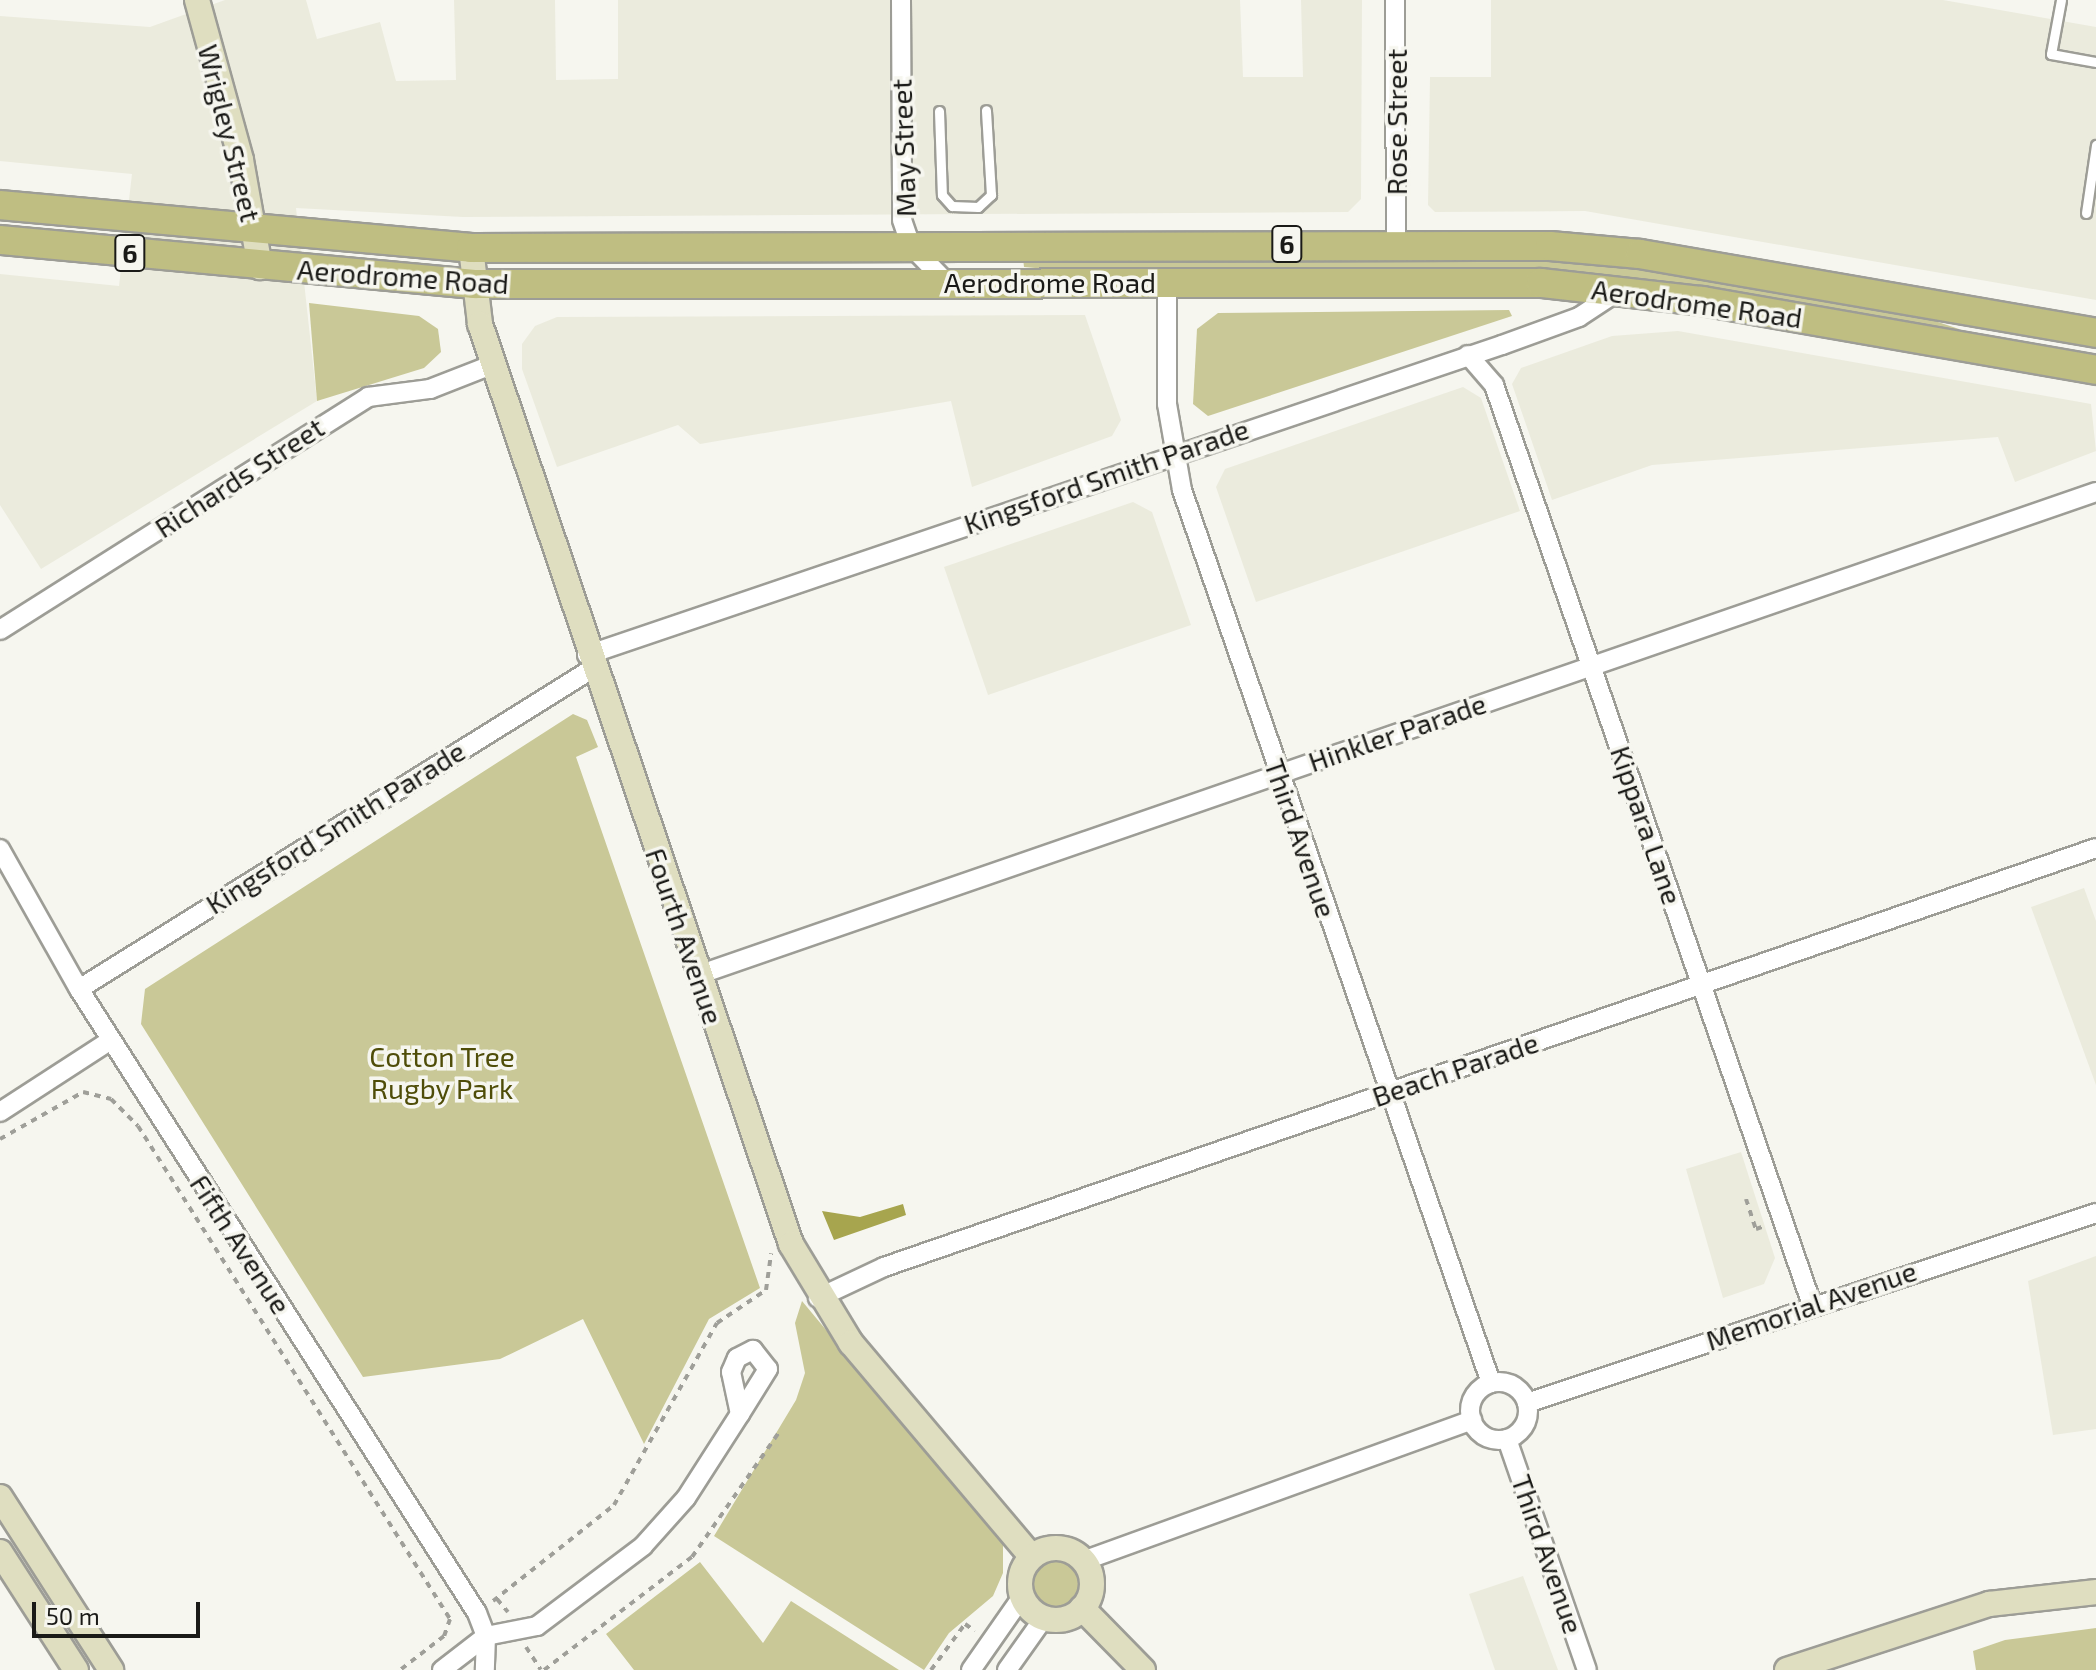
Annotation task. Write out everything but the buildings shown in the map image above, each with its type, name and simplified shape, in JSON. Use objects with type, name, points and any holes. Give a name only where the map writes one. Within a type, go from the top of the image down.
[{"type":"main road","name":"Aerodrome Road","points":[[0,205],[471,248],[1396,244],[1640,254],[2096,333]]},
{"type":"main road","name":"Aerodrome Road","points":[[0,240],[260,267],[474,284],[1480,281],[1620,290],[2096,370]]},
{"type":"street","name":"Wrigley Street","points":[[197,0],[254,229],[260,267]]},
{"type":"street","name":"May Street","points":[[901,0],[900,204],[911,246],[945,281]]},
{"type":"street","name":"Rose Street","points":[[1395,0],[1396,244]]},
{"type":"street","name":"Fourth Avenue","points":[[471,248],[474,284],[494,364],[590,662],[791,1244],[818,1298],[1032,1557]]},
{"type":"street","name":"Third Avenue","points":[[1167,282],[1172,452],[1278,773],[1491,1383]]},
{"type":"street","name":"Kingsford Smith Parade","points":[[79,989],[590,662],[1172,452],[1579,317],[1620,290]]},
{"type":"street","name":"Kippara Lane","points":[[1468,355],[1494,385],[1812,1305]]},
{"type":"street","name":"Richards Street","points":[[0,630],[368,397],[430,389],[494,364]]},
{"type":"street","name":"Hinkler Parade","points":[[698,975],[2096,492]]},
{"type":"street","name":"Beach Parade","points":[[818,1298],[884,1267],[2096,848]]},
{"type":"street","name":"Fifth Avenue","points":[[0,849],[79,989],[477,1613],[486,1636]]},
{"type":"street","points":[[0,1112],[111,1040]]},
{"type":"street","name":"Memorial Avenue","points":[[1527,1403],[1812,1305],[2096,1213]]},
{"type":"street","points":[[1491,1383],[1509,1384],[1527,1403],[1522,1429],[1507,1439],[1482,1434],[1472,1420],[1476,1394],[1491,1383]]},
{"type":"street","points":[[442,1670],[486,1636],[537,1626],[643,1546],[686,1498],[740,1414]]},
{"type":"street","points":[[1083,1561],[1472,1420]]},
{"type":"street","name":"Third Avenue","points":[[1507,1439],[1587,1670]]},
{"type":"street","points":[[0,1497],[111,1670]]},
{"type":"street","points":[[971,1670],[1022,1597],[1021,1575],[1032,1557],[1053,1548],[1083,1561],[1092,1580],[1082,1608],[1065,1619],[1044,1618],[1022,1597]]},
{"type":"street","points":[[0,1552],[76,1670]]},
{"type":"street","points":[[1787,1670],[1989,1604],[2096,1592]]},
{"type":"street","points":[[1082,1608],[1143,1670]]},
{"type":"street","points":[[1007,1670],[1044,1618]]},
{"type":"street","points":[[485,1670],[486,1636]]},
{"type":"lane","points":[[2061,0],[2051,54],[2096,62]]},
{"type":"lane","points":[[939,111],[942,195],[952,206],[978,207],[991,195],[986,110]]},
{"type":"lane","points":[[2086,213],[2096,145]]},
{"type":"path","points":[[0,1139],[83,1092],[111,1099],[138,1126],[450,1619],[444,1636],[400,1670]]},
{"type":"path","points":[[1746,1199],[1756,1229],[1767,1225]]},
{"type":"path","points":[[477,1613],[614,1505],[717,1323],[766,1290],[766,1255],[791,1244]]},
{"type":"path","points":[[544,1670],[692,1557],[780,1431]]},
{"type":"path","points":[[931,1670],[965,1624],[975,1631]]},
{"type":"shaded area","points":[[225,0],[306,0],[317,39],[380,22],[396,81],[456,80],[454,0],[555,0],[556,80],[618,79],[618,0],[1240,0],[1243,77],[1303,77],[1301,0],[1362,0],[1361,199],[1348,212],[463,217],[296,208],[317,401],[41,569],[0,505],[0,274],[119,286],[132,174],[0,161],[0,16],[150,27]]},
{"type":"shaded area","points":[[1491,0],[1943,0],[2096,27],[2096,300],[1585,211],[1435,212],[1428,205],[1430,77],[1491,77]]},
{"type":"shaded area","points":[[1085,315],[1121,420],[1112,436],[972,487],[951,401],[700,444],[678,425],[557,467],[522,369],[522,344],[535,326],[557,317]]},
{"type":"shaded area","points":[[1678,331],[2091,404],[2096,451],[2015,482],[1998,437],[1652,465],[1552,500],[1512,384],[1521,368],[1612,336]]},
{"type":"shaded area","points":[[1463,387],[1481,398],[1520,511],[1256,602],[1216,487],[1225,469]]},
{"type":"shaded area","points":[[1133,502],[1152,512],[1191,625],[988,695],[944,567]]},
{"type":"shaded area","points":[[2084,888],[2096,921],[2096,1085],[2031,907]]},
{"type":"shaded area","points":[[1741,1152],[1775,1258],[1764,1284],[1723,1298],[1686,1169]]},
{"type":"shaded area","points":[[903,1204],[906,1215],[834,1240],[822,1211],[860,1217]]},
{"type":"shaded area","points":[[2096,1256],[2096,1429],[2053,1435],[2028,1281]]},
{"type":"shaded area","points":[[1523,1576],[1558,1670],[1495,1670],[1469,1594]]},
{"type":"green space","points":[[1023,258],[1556,259],[1703,277],[1908,312],[1959,329],[1956,336],[1673,288],[1102,274],[1024,267]]},
{"type":"green space","points":[[309,303],[419,316],[438,329],[441,352],[424,368],[317,401]]},
{"type":"green space","points":[[1509,310],[1512,316],[1208,416],[1193,404],[1197,329],[1218,313]]},
{"type":"green space","name":"Cotton Tree Rugby Park","points":[[573,714],[587,720],[598,747],[576,757],[760,1288],[709,1319],[644,1444],[583,1319],[500,1359],[363,1377],[141,1024],[145,989]]},
{"type":"green space","points":[[802,1301],[1003,1543],[1003,1573],[993,1596],[949,1633],[924,1670],[714,1536],[796,1400],[805,1373],[795,1323]]},
{"type":"green space","points":[[1056,1557],[1074,1565],[1082,1583],[1074,1601],[1056,1609],[1038,1601],[1030,1583],[1038,1565]]},
{"type":"green space","points":[[700,1562],[763,1643],[791,1601],[899,1670],[634,1670],[606,1634]]},
{"type":"green space","points":[[2096,1628],[2096,1670],[1976,1670],[1973,1651],[2005,1640]]}]
